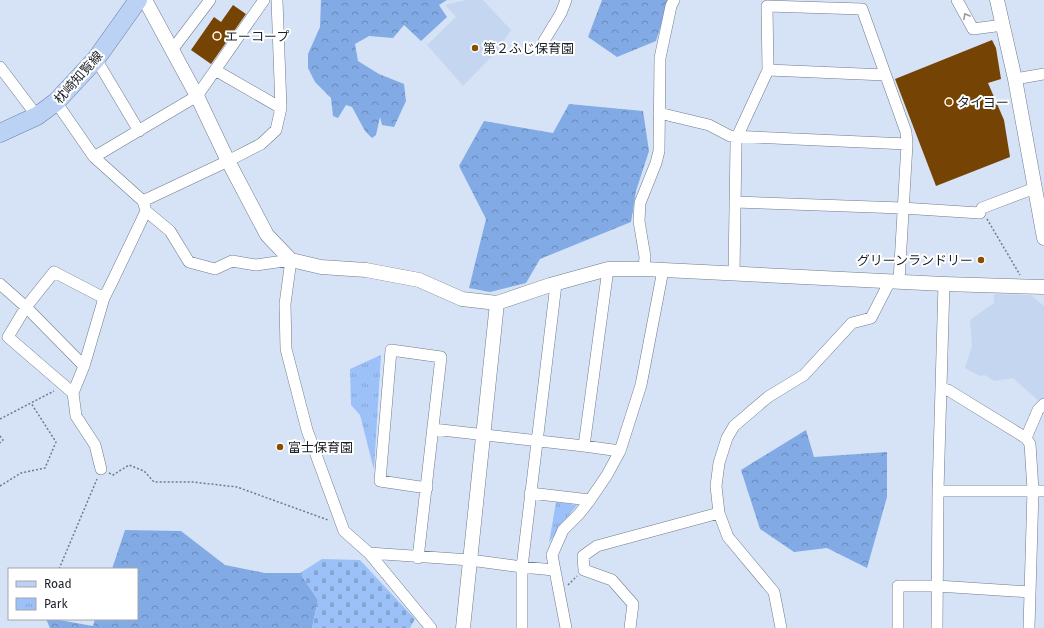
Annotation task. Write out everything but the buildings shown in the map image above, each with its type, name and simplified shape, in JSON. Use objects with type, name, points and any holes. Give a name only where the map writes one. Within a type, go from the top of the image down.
[{"type":"main road","name":"枕崎知覧線","points":[[0,133],[37,116],[56,102],[96,59],[138,0]]},
{"type":"street","points":[[145,0],[197,96],[228,161],[267,235],[291,260]]},
{"type":"street","points":[[172,50],[210,0]]},
{"type":"street","points":[[94,157],[197,96],[264,0]]},
{"type":"street","points":[[69,389],[84,366],[104,298],[145,206],[261,144],[276,130],[281,108],[277,0]]},
{"type":"street","points":[[544,42],[561,13],[566,0]]},
{"type":"street","points":[[644,269],[645,257],[639,221],[640,203],[656,163],[659,151],[660,58],[671,6],[674,0]]},
{"type":"street","points":[[957,0],[973,29],[1003,25]]},
{"type":"street","points":[[997,0],[1038,190],[1044,238]]},
{"type":"street","points":[[734,273],[737,137],[768,70],[767,6],[861,4],[906,132],[907,144],[902,208],[894,281],[871,318],[852,323],[804,375],[768,397],[734,426],[727,438],[719,463],[716,486],[719,513],[728,537],[774,592],[781,628]]},
{"type":"street","points":[[96,59],[139,131]]},
{"type":"street","points":[[0,67],[37,116]]},
{"type":"street","points":[[215,70],[281,108]]},
{"type":"street","points":[[768,70],[885,75]]},
{"type":"street","points":[[1015,78],[1044,74]]},
{"type":"street","points":[[56,102],[94,157],[170,231],[189,262],[215,269],[232,261],[256,265],[291,260],[321,267],[366,270],[419,280],[462,299],[497,303],[608,268],[944,284],[1044,287]]},
{"type":"street","points":[[659,113],[709,125],[730,136],[737,137],[843,140],[907,144]]},
{"type":"street","points":[[735,202],[902,208],[980,214],[982,208],[1038,190]]},
{"type":"street","points":[[291,260],[285,304],[286,349],[308,430],[344,531],[369,553],[431,628]]},
{"type":"street","points":[[584,446],[608,268]]},
{"type":"street","points":[[566,628],[552,555],[563,530],[590,500],[607,475],[620,451],[641,385],[664,270]]},
{"type":"street","points":[[101,469],[95,445],[76,416],[69,389],[8,337],[26,307],[54,272],[104,298]]},
{"type":"street","points":[[0,284],[26,307],[84,366]]},
{"type":"street","points":[[522,628],[522,567],[556,284]]},
{"type":"street","points":[[936,628],[944,284]]},
{"type":"street","points":[[463,628],[497,303]]},
{"type":"street","points":[[418,558],[427,488],[434,429],[441,357],[390,350],[380,481],[427,488]]},
{"type":"street","points":[[941,388],[948,390],[1026,438],[1030,444],[1038,490],[1028,628]]},
{"type":"street","points":[[1026,438],[1038,410],[1044,404]]},
{"type":"street","points":[[434,429],[620,451]]},
{"type":"street","points":[[938,491],[1038,490]]},
{"type":"street","points":[[530,493],[590,500]]},
{"type":"street","points":[[630,628],[633,604],[612,580],[584,570],[584,556],[597,546],[719,513]]},
{"type":"street","points":[[369,553],[418,558],[470,560],[554,570]]},
{"type":"street","points":[[898,628],[898,586],[936,586],[1030,592]]},
{"type":"path","points":[[980,214],[986,217],[1027,287]]},
{"type":"path","points":[[0,419],[31,403],[69,389]]},
{"type":"path","points":[[0,486],[21,473],[45,468],[56,442],[31,403]]},
{"type":"path","points":[[0,436],[3,440],[0,443]]},
{"type":"path","points":[[59,568],[101,469],[113,475],[129,465],[144,471],[154,482],[193,482],[237,486],[342,525]]},
{"type":"path","points":[[559,593],[584,570]]},
{"type":"shaded area","points":[[466,0],[483,0],[511,30],[498,50],[463,86],[427,45],[456,17],[445,5]]},
{"type":"shaded area","points":[[994,294],[1031,295],[1044,306],[1044,400],[1041,403],[1013,378],[994,381],[985,375],[980,376],[965,368],[972,346],[970,320],[994,303]]},
{"type":"green space","points":[[321,0],[447,0],[439,5],[447,17],[421,41],[404,25],[393,38],[369,36],[355,44],[358,61],[379,74],[404,84],[406,101],[394,127],[382,125],[380,117],[376,135],[372,138],[365,131],[352,107],[346,105],[338,118],[333,116],[331,98],[315,82],[308,68],[308,54],[320,27]]},
{"type":"green space","points":[[602,0],[669,0],[656,41],[617,57],[588,37]]},
{"type":"green space","points":[[569,104],[643,111],[649,151],[636,191],[631,222],[540,259],[526,283],[490,292],[469,288],[486,219],[459,166],[484,121],[553,133]]},
{"type":"green space","points":[[381,355],[374,470],[360,415],[351,405],[350,369]]},
{"type":"green space","points":[[806,430],[814,457],[887,452],[887,497],[867,568],[827,548],[794,552],[760,529],[741,470]]},
{"type":"green space","points":[[556,502],[577,505],[549,543]]},
{"type":"green space","points":[[125,530],[181,531],[225,565],[265,573],[300,573],[318,600],[312,628],[50,628],[46,620],[60,620],[93,626],[95,620],[138,620],[138,568],[112,568]]},
{"type":"green space","points":[[322,559],[360,560],[415,619],[410,628],[312,628],[318,600],[300,573]]},
{"type":"place","name":"エーコープ","points":[[217,36]]},
{"type":"place","name":"第２ふじ保育園","points":[[475,48]]},
{"type":"place","name":"タイヨー","points":[[949,102]]},
{"type":"place","name":"グリーンランドリー","points":[[981,260]]},
{"type":"place","name":"富士保育園","points":[[280,447]]}]
